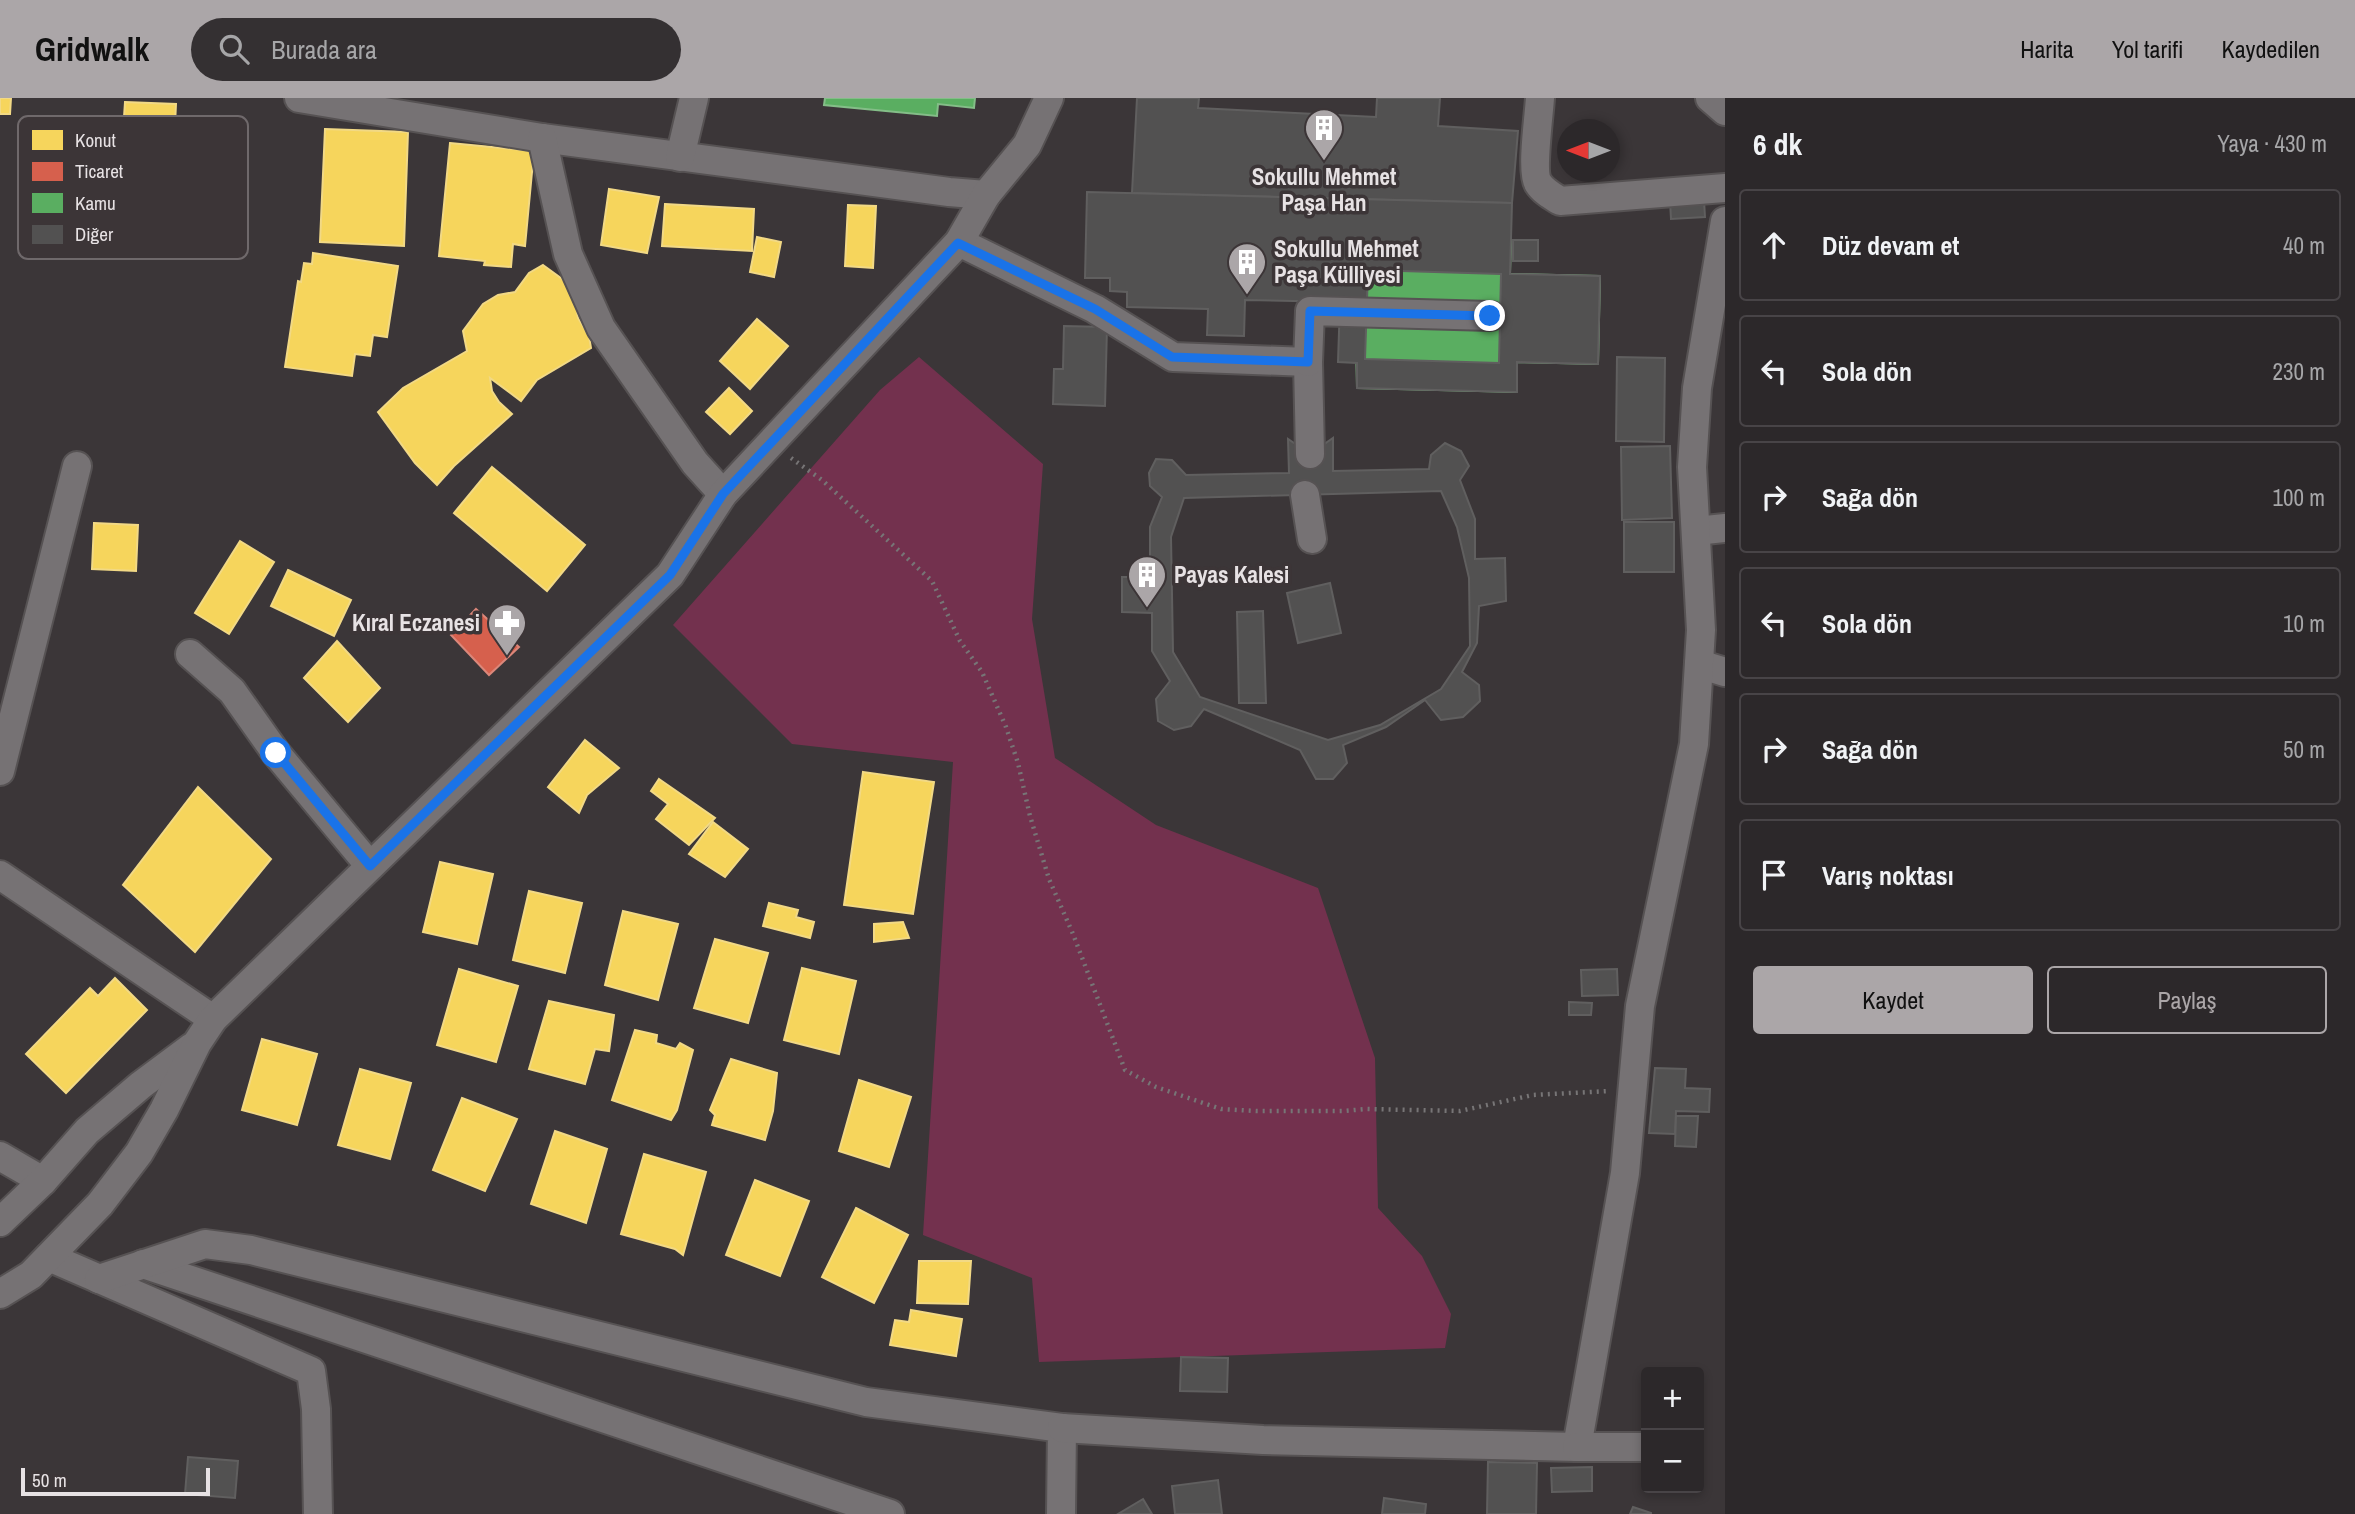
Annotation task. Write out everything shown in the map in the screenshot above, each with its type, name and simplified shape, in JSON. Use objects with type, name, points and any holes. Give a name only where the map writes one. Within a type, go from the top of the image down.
[{"type":"street","points":[[299,98],[680,158],[986,195]]},
{"type":"street","points":[[680,158],[694,98]]},
{"type":"street","points":[[0,1294],[31,1275],[100,1204],[139,1153],[197,1043],[213,1019],[670,575],[723,494],[958,243],[986,195],[1027,145],[1049,98]]},
{"type":"street","points":[[1541,98],[1537,181],[1546,193],[1560,201],[1725,188]]},
{"type":"street","points":[[1710,98],[1725,111]]},
{"type":"street","points":[[542,138],[568,254],[601,328],[695,463],[723,494]]},
{"type":"street","points":[[1577,1447],[1625,1173],[1640,1006],[1712,668],[1701,630],[1692,467],[1697,388],[1725,221]]},
{"type":"street","points":[[958,243],[1095,309],[1172,357],[1308,362]]},
{"type":"street","points":[[1310,454],[1310,311],[1490,316]]},
{"type":"street","points":[[0,771],[76,466]]},
{"type":"street","points":[[1305,495],[1312,539]]},
{"type":"street","points":[[1696,531],[1725,528]]},
{"type":"street","points":[[190,654],[232,691],[276,753],[370,866]]},
{"type":"street","points":[[0,875],[213,1019]]},
{"type":"street","points":[[0,1222],[43,1181],[87,1131],[141,1085],[197,1043]]},
{"type":"street","points":[[0,1156],[43,1181]]},
{"type":"street","points":[[99,1279],[205,1244],[251,1250],[866,1402],[1062,1428],[1264,1440],[1641,1447]]},
{"type":"street","points":[[49,1256],[311,1371],[316,1409],[318,1514]]},
{"type":"street","points":[[143,1264],[890,1514]]},
{"type":"street","points":[[1061,1514],[1062,1428]]},
{"type":"path","points":[[770,443],[822,480],[932,581],[960,641],[982,672],[1006,727],[1049,879],[1125,1070],[1156,1087],[1220,1109],[1256,1111],[1460,1111],[1534,1095],[1632,1090]]},
{"type":"shaded area","points":[[919,357],[1043,464],[1032,619],[1055,758],[1156,825],[1318,888],[1375,1058],[1378,1208],[1422,1256],[1451,1314],[1445,1348],[1039,1362],[1032,1278],[923,1235],[953,762],[792,744],[673,625],[880,390]]},
{"type":"building: Konut","points":[[0,98],[11,98],[10,114],[0,114]]},
{"type":"building: Konut","points":[[125,102],[176,104],[175,116],[124,116]]},
{"type":"building: Konut","points":[[325,129],[408,132],[404,246],[320,242]]},
{"type":"building: Konut","points":[[450,143],[534,151],[525,246],[513,244],[511,267],[484,265],[485,261],[439,256]]},
{"type":"building: Konut","points":[[609,189],[659,197],[647,253],[601,245]]},
{"type":"building: Konut","points":[[665,204],[754,209],[752,251],[662,246]]},
{"type":"building: Konut","points":[[848,205],[876,206],[873,268],[845,266]]},
{"type":"building: Konut","points":[[757,237],[781,242],[774,277],[750,272]]},
{"type":"building: Konut","points":[[313,253],[398,266],[387,337],[373,335],[370,356],[355,354],[352,376],[285,367],[298,281],[301,282],[304,263],[312,264]]},
{"type":"building: Konut","points":[[543,265],[569,284],[574,293],[578,318],[589,336],[591,348],[537,380],[521,401],[490,378],[492,391],[512,414],[454,466],[437,485],[415,463],[378,412],[403,388],[467,351],[463,331],[483,304],[498,295],[515,292],[529,273]]},
{"type":"building: Konut","points":[[757,319],[788,346],[750,389],[720,361]]},
{"type":"building: Konut","points":[[729,388],[752,411],[730,434],[706,412]]},
{"type":"building: Konut","points":[[492,467],[585,545],[547,591],[454,513]]},
{"type":"building: Konut","points":[[94,523],[138,525],[136,571],[92,569]]},
{"type":"building: Konut","points":[[240,541],[274,562],[229,634],[195,613]]},
{"type":"building: Konut","points":[[288,570],[351,600],[334,636],[271,606]]},
{"type":"building: Konut","points":[[337,641],[380,688],[348,722],[304,678]]},
{"type":"building: Konut","points":[[585,740],[619,768],[587,795],[579,813],[548,787]]},
{"type":"building: Konut","points":[[863,772],[934,782],[913,914],[844,905]]},
{"type":"building: Konut","points":[[659,779],[715,818],[689,845],[656,819],[668,804],[651,791]]},
{"type":"building: Konut","points":[[198,787],[271,859],[195,952],[123,885]]},
{"type":"building: Konut","points":[[713,822],[748,849],[725,877],[689,854]]},
{"type":"building: Konut","points":[[440,862],[493,874],[477,944],[423,932]]},
{"type":"building: Konut","points":[[529,891],[582,903],[565,973],[513,960]]},
{"type":"building: Konut","points":[[769,903],[798,910],[796,917],[814,922],[810,938],[763,926]]},
{"type":"building: Konut","points":[[623,911],[678,924],[658,1000],[605,985]]},
{"type":"building: Konut","points":[[903,922],[909,938],[874,942],[874,924]]},
{"type":"building: Konut","points":[[715,939],[768,953],[748,1023],[694,1008]]},
{"type":"building: Konut","points":[[802,968],[856,981],[839,1054],[784,1040]]},
{"type":"building: Konut","points":[[459,969],[518,986],[496,1062],[437,1045]]},
{"type":"building: Konut","points":[[115,978],[147,1010],[66,1093],[26,1054],[90,988],[98,996]]},
{"type":"building: Konut","points":[[549,1001],[614,1015],[609,1051],[595,1049],[585,1084],[529,1069]]},
{"type":"building: Konut","points":[[635,1030],[657,1035],[656,1043],[676,1049],[680,1043],[693,1050],[677,1110],[671,1120],[612,1100]]},
{"type":"building: Konut","points":[[262,1039],[317,1054],[297,1125],[242,1110]]},
{"type":"building: Konut","points":[[731,1059],[777,1073],[773,1111],[765,1140],[712,1125],[715,1115],[710,1110]]},
{"type":"building: Konut","points":[[360,1069],[411,1083],[390,1159],[338,1145]]},
{"type":"building: Konut","points":[[859,1080],[911,1097],[889,1167],[839,1151]]},
{"type":"building: Konut","points":[[462,1098],[517,1119],[485,1191],[433,1170]]},
{"type":"building: Konut","points":[[555,1131],[607,1149],[586,1223],[531,1204]]},
{"type":"building: Konut","points":[[644,1154],[706,1172],[683,1255],[675,1249],[621,1234]]},
{"type":"building: Konut","points":[[755,1180],[809,1201],[780,1276],[726,1255]]},
{"type":"building: Konut","points":[[856,1208],[908,1235],[874,1303],[822,1277]]},
{"type":"building: Konut","points":[[919,1261],[971,1261],[968,1304],[917,1303]]},
{"type":"building: Konut","points":[[911,1310],[962,1319],[956,1356],[890,1345],[895,1320],[909,1322]]},
{"type":"building: Ticaret","points":[[476,609],[519,647],[489,675],[451,635]]},
{"type":"building: Kamu","points":[[825,98],[975,98],[974,108],[938,104],[937,116],[824,105]]},
{"type":"building: Kamu","points":[[1354,240],[1511,240],[1510,274],[1600,276],[1598,364],[1517,362],[1517,392],[1357,388]]},
{"type":"building: Diğer","name":"Sokullu Mehmet Paşa Han","points":[[1137,98],[1199,98],[1198,108],[1376,117],[1377,98],[1440,98],[1438,126],[1518,131],[1512,203],[1132,193]]},
{"type":"building: Diğer","name":"Sokullu Mehmet Paşa Külliyesi","points":[[1087,192],[1512,203],[1510,274],[1600,276],[1598,364],[1517,362],[1517,392],[1357,388],[1357,363],[1338,362],[1340,302],[1245,300],[1244,336],[1207,335],[1208,309],[1127,307],[1127,292],[1110,291],[1110,278],[1085,278]],"holes":[[[1368,270],[1501,274],[1499,363],[1365,359]]]},
{"type":"building: Diğer","points":[[1704,200],[1705,217],[1671,219],[1670,201]]},
{"type":"building: Diğer","points":[[1513,240],[1538,240],[1538,261],[1513,261]]},
{"type":"building: Diğer","points":[[1064,326],[1107,327],[1105,406],[1053,404],[1054,369],[1063,369]]},
{"type":"building: Diğer","points":[[1617,357],[1665,358],[1664,442],[1616,441]]},
{"type":"building: Diğer","name":"Payas Kalesi","points":[[1333,438],[1333,471],[1429,469],[1431,455],[1445,443],[1461,451],[1469,466],[1460,480],[1475,519],[1475,559],[1505,558],[1506,601],[1479,606],[1477,643],[1462,672],[1479,685],[1480,701],[1463,717],[1441,720],[1425,700],[1386,727],[1343,745],[1347,763],[1333,779],[1316,779],[1300,750],[1204,709],[1191,726],[1174,730],[1158,721],[1156,699],[1170,681],[1152,651],[1152,613],[1122,612],[1122,577],[1150,577],[1150,527],[1162,497],[1150,486],[1149,473],[1156,459],[1172,460],[1186,475],[1289,473],[1288,439],[1310,454]],"holes":[[[1441,491],[1457,527],[1469,578],[1470,646],[1441,689],[1380,725],[1328,740],[1200,697],[1173,652],[1171,537],[1184,498]]]},
{"type":"building: Diğer","points":[[1670,446],[1672,518],[1622,520],[1621,447]]},
{"type":"building: Diğer","points":[[1624,522],[1674,522],[1674,572],[1624,572]]},
{"type":"building: Diğer","points":[[1330,583],[1341,633],[1298,643],[1287,593]]},
{"type":"building: Diğer","points":[[1263,611],[1266,703],[1239,703],[1237,612]]},
{"type":"building: Diğer","points":[[1617,969],[1618,995],[1582,996],[1581,970]]},
{"type":"building: Diğer","points":[[1569,1002],[1592,1003],[1591,1015],[1569,1015]]},
{"type":"building: Diğer","points":[[1655,1068],[1686,1069],[1685,1088],[1710,1089],[1709,1112],[1676,1111],[1675,1134],[1649,1133]]},
{"type":"building: Diğer","points":[[1676,1116],[1698,1116],[1696,1147],[1675,1146]]},
{"type":"building: Diğer","points":[[1181,1357],[1228,1358],[1227,1392],[1180,1391]]},
{"type":"building: Diğer","points":[[188,1457],[238,1461],[235,1498],[185,1494]]},
{"type":"building: Diğer","points":[[1488,1462],[1537,1463],[1536,1514],[1487,1514]]},
{"type":"building: Diğer","points":[[1592,1467],[1592,1491],[1552,1492],[1551,1468]]},
{"type":"building: Diğer","points":[[1218,1480],[1222,1514],[1175,1514],[1172,1486]]},
{"type":"building: Diğer","points":[[1384,1498],[1426,1504],[1425,1514],[1382,1514]]},
{"type":"building: Diğer","points":[[1143,1499],[1152,1514],[1118,1514]]},
{"type":"building: Diğer","points":[[1633,1507],[1651,1513],[1651,1514],[1630,1514]]},
{"type":"place","name":"Sokullu Mehmet Paşa Han","points":[[1324,162]]},
{"type":"place","name":"Sokullu Mehmet Paşa Külliyesi","points":[[1247,296]]},
{"type":"place","name":"Payas Kalesi","points":[[1147,609]]},
{"type":"place","name":"Kıral Eczanesi","points":[[507,657]]},
{"type":"route","points":[[276,753],[370,866],[670,575],[723,494],[958,243],[1095,309],[1172,357],[1308,362],[1310,311],[1490,316]]}]
